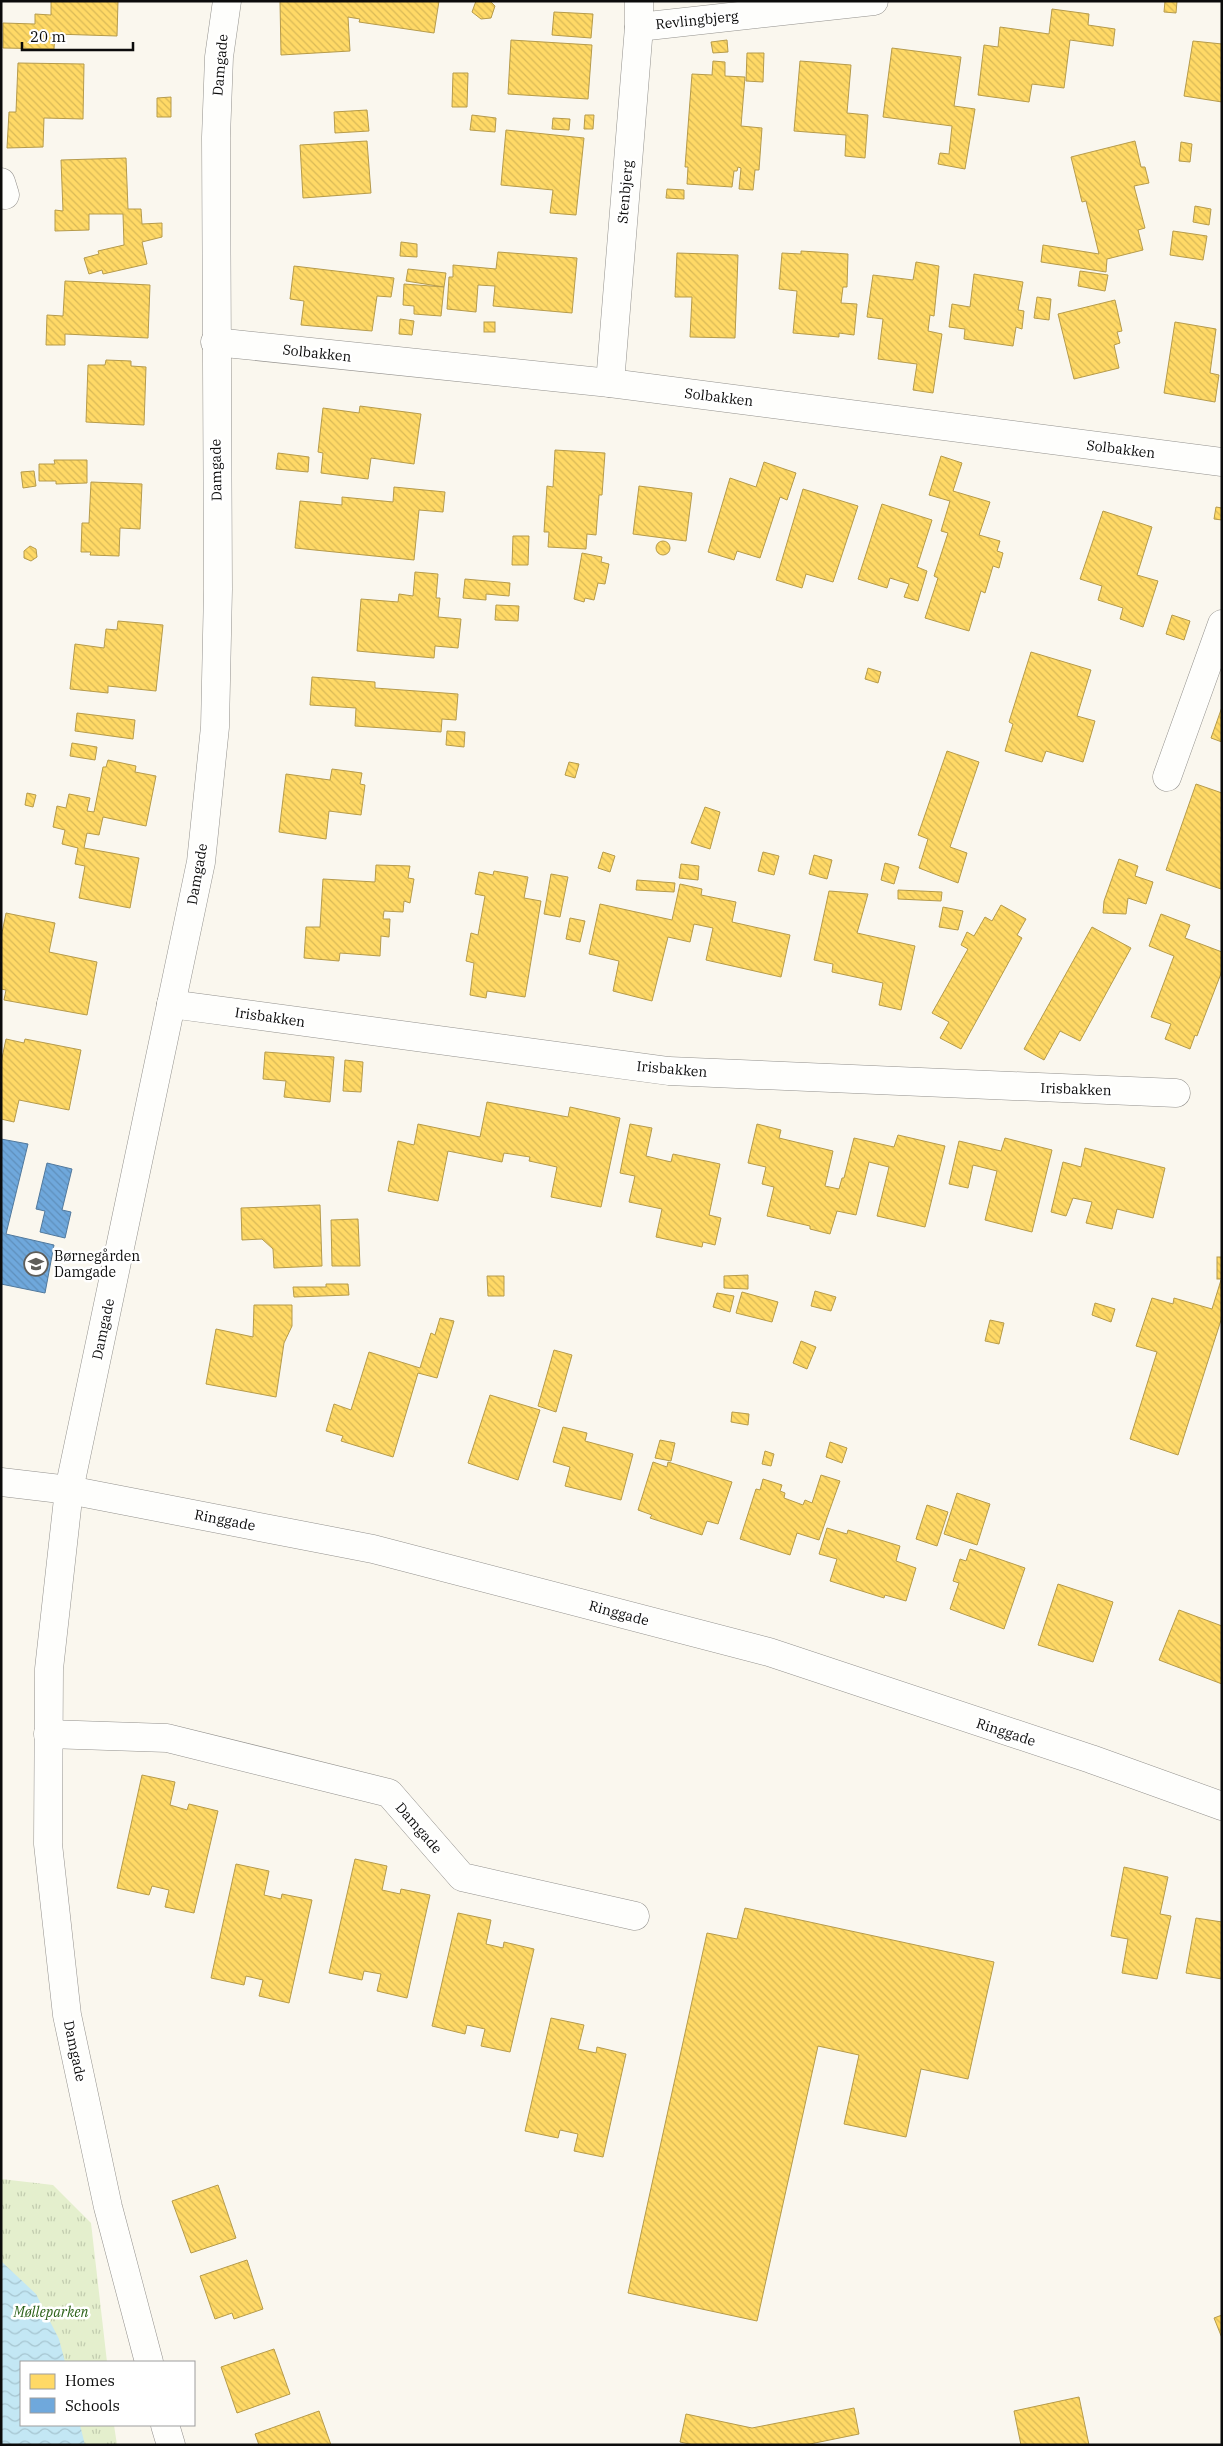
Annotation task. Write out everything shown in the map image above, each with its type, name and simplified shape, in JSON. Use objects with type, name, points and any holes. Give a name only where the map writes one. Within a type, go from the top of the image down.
[{"type":"street","name":"Damgade","points":[[149,2361],[108,2207],[67,2015],[48,1844],[49,1668],[69,1490],[201,862],[215,727],[218,588],[215,342],[216,137],[219,57],[228,1]]},
{"type":"street","name":"Revlingbjerg","points":[[639,14],[874,1]]},
{"type":"street","name":"Stenbjerg","points":[[610,383],[639,14]]},
{"type":"street","name":"Solbakken","points":[[215,342],[610,383],[1222,462]]},
{"type":"street","points":[[1167,777],[1222,624]]},
{"type":"street","name":"Irisbakken","points":[[171,1004],[670,1071],[1176,1093]]},
{"type":"street","name":"Ringgade","points":[[1,1482],[69,1490],[373,1549],[769,1652],[1091,1759],[1222,1806]]},
{"type":"street","name":"Damgade","points":[[48,1734],[167,1738],[389,1793],[462,1877],[636,1916]]},
{"type":"street","points":[[166,2426],[171,2445]]},
{"type":"green space","name":"Mølleparken","points":[[1,2179],[53,2185],[91,2223],[107,2361],[20,2361],[20,2426],[114,2426],[117,2445],[1,2445]]},
{"type":"water","points":[[1,2261],[36,2294],[59,2339],[65,2361],[20,2361],[20,2426],[80,2426],[85,2445],[1,2445]]},
{"type":"building: Homes","points":[[51,1],[118,1],[117,36],[55,34],[54,49],[3,48],[3,23],[35,24],[35,14],[51,15]]},
{"type":"building: Homes","points":[[280,1],[439,1],[434,33],[359,22],[360,19],[348,17],[350,51],[281,55]]},
{"type":"building: Homes","points":[[476,1],[490,1],[495,6],[491,18],[481,19],[472,12]]},
{"type":"building: Homes","points":[[1165,1],[1177,1],[1176,13],[1164,12]]},
{"type":"building: Homes","points":[[1052,9],[1089,14],[1088,25],[1115,29],[1113,46],[1070,40],[1064,88],[1032,84],[1029,102],[978,95],[984,45],[998,47],[1000,27],[1049,34]]},
{"type":"building: Homes","points":[[554,12],[593,14],[591,38],[552,35]]},
{"type":"building: Homes","points":[[511,40],[592,45],[588,99],[508,94]]},
{"type":"building: Homes","points":[[727,40],[728,52],[713,53],[711,42]]},
{"type":"building: Homes","points":[[1193,41],[1222,44],[1222,102],[1184,96]]},
{"type":"building: Homes","points":[[892,48],[961,57],[954,106],[975,109],[965,169],[938,164],[940,153],[949,154],[952,126],[883,117]]},
{"type":"building: Homes","points":[[747,53],[764,53],[763,82],[746,81]]},
{"type":"building: Homes","points":[[713,61],[725,62],[725,76],[745,77],[741,126],[762,128],[759,170],[755,170],[753,190],[739,189],[741,168],[738,167],[737,171],[734,171],[732,187],[687,184],[688,167],[685,167],[692,74],[712,75]]},
{"type":"building: Homes","points":[[800,61],[851,65],[847,113],[868,115],[865,158],[845,156],[846,135],[794,131]]},
{"type":"building: Homes","points":[[18,63],[84,64],[83,119],[44,118],[43,147],[7,148],[9,112],[16,112]]},
{"type":"building: Homes","points":[[453,73],[468,73],[467,107],[452,107]]},
{"type":"building: Homes","points":[[171,97],[171,117],[157,117],[157,98]]},
{"type":"building: Homes","points":[[367,110],[369,131],[335,133],[334,112]]},
{"type":"building: Homes","points":[[472,115],[496,118],[495,132],[470,130]]},
{"type":"building: Homes","points":[[585,115],[594,115],[593,129],[584,129]]},
{"type":"building: Homes","points":[[553,118],[570,119],[569,130],[552,129]]},
{"type":"building: Homes","points":[[506,130],[584,138],[576,215],[550,213],[553,190],[501,185]]},
{"type":"building: Homes","points":[[367,141],[371,193],[303,198],[300,145]]},
{"type":"building: Homes","points":[[1135,141],[1141,167],[1145,167],[1149,183],[1134,186],[1145,228],[1138,230],[1143,250],[1107,259],[1106,272],[1041,262],[1043,245],[1099,254],[1086,201],[1082,202],[1071,157]]},
{"type":"building: Homes","points":[[1181,142],[1192,144],[1190,162],[1179,161]]},
{"type":"building: Homes","points":[[126,158],[128,209],[141,209],[142,224],[162,223],[162,237],[142,242],[147,264],[103,274],[102,270],[89,274],[84,258],[99,254],[98,251],[124,245],[123,214],[89,214],[89,230],[55,231],[55,210],[63,211],[61,160]]},
{"type":"building: Homes","points":[[667,189],[684,190],[684,199],[666,198]]},
{"type":"building: Homes","points":[[1195,206],[1211,209],[1209,225],[1193,222]]},
{"type":"building: Homes","points":[[1173,231],[1207,236],[1203,260],[1170,255]]},
{"type":"building: Homes","points":[[401,242],[417,244],[417,257],[400,256]]},
{"type":"building: Homes","points":[[801,251],[848,254],[847,287],[843,287],[841,303],[857,304],[854,335],[839,333],[839,337],[793,333],[797,291],[779,289],[782,253],[801,254]]},
{"type":"building: Homes","points":[[498,252],[577,258],[572,313],[493,306],[495,286],[478,285],[476,312],[447,309],[449,277],[453,277],[453,265],[496,269]]},
{"type":"building: Homes","points":[[677,253],[738,255],[735,338],[690,337],[692,297],[675,297]]},
{"type":"building: Homes","points":[[916,262],[939,266],[934,316],[930,315],[928,331],[942,334],[933,393],[913,390],[917,364],[878,359],[883,319],[867,317],[873,275],[913,280]]},
{"type":"building: Homes","points":[[294,266],[394,278],[391,297],[377,296],[372,331],[301,325],[304,301],[290,299]]},
{"type":"building: Homes","points":[[408,269],[446,273],[444,287],[406,281]]},
{"type":"building: Homes","points":[[1080,271],[1108,275],[1105,291],[1078,286]]},
{"type":"building: Homes","points":[[974,274],[1023,282],[1018,310],[1024,311],[1022,329],[1016,327],[1013,346],[964,339],[965,329],[949,327],[952,304],[970,307]]},
{"type":"building: Homes","points":[[65,281],[150,285],[148,338],[65,334],[65,345],[46,345],[47,315],[63,316]]},
{"type":"building: Homes","points":[[404,284],[444,287],[441,316],[414,314],[414,306],[403,305]]},
{"type":"building: Homes","points":[[1037,297],[1051,299],[1049,320],[1034,318]]},
{"type":"building: Homes","points":[[1115,300],[1122,331],[1117,332],[1120,343],[1114,345],[1119,368],[1074,379],[1058,314]]},
{"type":"building: Homes","points":[[400,319],[414,321],[412,335],[399,334]]},
{"type":"building: Homes","points":[[484,322],[495,322],[495,332],[484,332]]},
{"type":"building: Homes","points":[[1175,322],[1216,329],[1210,373],[1219,375],[1215,402],[1164,393]]},
{"type":"building: Homes","points":[[106,360],[131,361],[131,366],[146,367],[144,425],[86,422],[88,365],[105,365]]},
{"type":"building: Homes","points":[[360,406],[421,414],[414,464],[371,458],[368,479],[321,473],[323,453],[318,452],[323,408],[359,413]]},
{"type":"building: Homes","points":[[555,450],[605,453],[602,495],[599,495],[596,535],[587,534],[586,549],[548,547],[549,532],[544,532],[547,486],[553,487]]},
{"type":"building: Homes","points":[[278,453],[309,457],[308,472],[276,469]]},
{"type":"building: Homes","points":[[941,456],[962,463],[953,491],[990,502],[979,535],[1000,541],[997,551],[1003,553],[999,568],[993,566],[985,593],[981,591],[969,631],[925,618],[938,578],[934,576],[948,533],[941,531],[950,501],[929,495]]},
{"type":"building: Homes","points":[[54,460],[87,460],[87,483],[56,484],[56,481],[39,481],[39,464],[55,464]]},
{"type":"building: Homes","points":[[764,462],[796,473],[787,500],[780,497],[760,558],[737,551],[734,560],[708,552],[730,478],[756,487]]},
{"type":"building: Homes","points":[[34,471],[36,486],[23,488],[21,472]]},
{"type":"building: Homes","points":[[91,482],[142,484],[140,529],[120,528],[119,556],[90,555],[91,552],[81,552],[82,523],[89,523]]},
{"type":"building: Homes","points":[[639,486],[692,493],[686,541],[633,534]]},
{"type":"building: Homes","points":[[394,487],[445,492],[443,512],[419,510],[414,560],[295,548],[300,501],[342,505],[342,497],[393,502]]},
{"type":"building: Homes","points":[[803,489],[858,506],[833,582],[806,574],[802,588],[776,580]]},
{"type":"building: Homes","points":[[882,504],[932,520],[917,567],[927,571],[918,601],[904,597],[909,584],[890,578],[887,588],[858,579]]},
{"type":"building: Homes","points":[[1216,507],[1222,508],[1222,520],[1214,519]]},
{"type":"building: Homes","points":[[1103,511],[1152,527],[1137,575],[1158,581],[1143,627],[1120,619],[1123,608],[1098,600],[1102,586],[1080,579]]},
{"type":"building: Homes","points":[[513,536],[529,536],[528,565],[512,565]]},
{"type":"building: Homes","points":[[663,541],[668,543],[670,548],[668,553],[663,555],[658,553],[656,548],[658,543]]},
{"type":"building: Homes","points":[[30,546],[36,549],[37,557],[31,561],[24,558],[24,551]]},
{"type":"building: Homes","points":[[582,553],[602,557],[601,562],[609,564],[605,584],[598,583],[594,600],[585,598],[584,602],[574,599]]},
{"type":"building: Homes","points":[[415,572],[438,574],[436,598],[440,598],[438,617],[461,619],[458,648],[435,646],[434,658],[357,651],[361,599],[398,602],[399,594],[413,596]]},
{"type":"building: Homes","points":[[465,579],[510,583],[509,596],[486,594],[486,600],[463,598]]},
{"type":"building: Homes","points":[[496,605],[519,606],[518,621],[495,620]]},
{"type":"building: Homes","points":[[1172,615],[1190,621],[1184,640],[1166,634]]},
{"type":"building: Homes","points":[[118,621],[163,625],[156,691],[108,686],[108,693],[70,689],[75,644],[104,648],[106,629],[117,630]]},
{"type":"building: Homes","points":[[1031,652],[1091,670],[1077,716],[1095,721],[1083,762],[1046,751],[1042,762],[1005,751],[1013,724],[1009,722]]},
{"type":"building: Homes","points":[[868,668],[881,672],[878,683],[865,679]]},
{"type":"building: Homes","points":[[312,677],[375,682],[375,688],[458,694],[456,720],[442,719],[441,732],[355,726],[356,708],[310,705]]},
{"type":"building: Homes","points":[[1222,707],[1222,742],[1211,738]]},
{"type":"building: Homes","points":[[77,713],[135,720],[133,739],[75,731]]},
{"type":"building: Homes","points":[[447,731],[465,732],[464,747],[446,745]]},
{"type":"building: Homes","points":[[72,743],[97,747],[95,760],[70,756]]},
{"type":"building: Homes","points":[[947,751],[979,762],[950,847],[967,853],[958,883],[919,868],[928,839],[918,835]]},
{"type":"building: Homes","points":[[108,760],[136,766],[135,772],[156,776],[146,826],[103,817],[99,835],[87,833],[84,848],[139,858],[130,908],[79,898],[85,866],[75,864],[78,848],[62,844],[65,830],[53,827],[57,806],[66,808],[69,794],[90,798],[87,811],[94,812],[103,767],[106,767]]},
{"type":"building: Homes","points":[[569,762],[579,764],[575,778],[565,775]]},
{"type":"building: Homes","points":[[332,769],[362,773],[360,784],[365,785],[361,815],[329,811],[326,839],[279,832],[286,774],[330,780]]},
{"type":"building: Homes","points":[[1196,784],[1222,793],[1221,889],[1166,870]]},
{"type":"building: Homes","points":[[27,793],[36,795],[33,807],[25,805]]},
{"type":"building: Homes","points":[[705,807],[720,812],[710,849],[691,843]]},
{"type":"building: Homes","points":[[603,852],[615,856],[610,872],[598,868]]},
{"type":"building: Homes","points":[[763,852],[779,856],[774,875],[758,871]]},
{"type":"building: Homes","points":[[814,855],[832,860],[827,879],[809,874]]},
{"type":"building: Homes","points":[[1119,859],[1138,866],[1135,876],[1153,882],[1146,904],[1128,898],[1126,914],[1103,913],[1104,901]]},
{"type":"building: Homes","points":[[885,863],[899,867],[894,884],[881,880]]},
{"type":"building: Homes","points":[[681,864],[699,866],[698,880],[679,878]]},
{"type":"building: Homes","points":[[376,865],[410,866],[408,878],[414,879],[410,903],[404,901],[403,912],[384,911],[383,919],[390,919],[389,937],[381,936],[380,956],[340,953],[339,961],[304,958],[306,927],[320,927],[323,879],[375,882]]},
{"type":"building: Homes","points":[[494,871],[528,877],[524,898],[541,901],[525,997],[487,991],[486,998],[470,995],[474,963],[466,961],[471,933],[478,935],[485,896],[475,894],[479,872],[493,875]]},
{"type":"building: Homes","points":[[551,874],[568,877],[560,917],[544,914]]},
{"type":"building: Homes","points":[[637,880],[675,883],[674,892],[636,890]]},
{"type":"building: Homes","points":[[680,884],[702,889],[701,895],[736,902],[732,922],[790,935],[781,977],[706,960],[713,928],[694,924],[690,942],[668,937],[652,1001],[613,991],[619,961],[589,954],[600,904],[672,920]]},
{"type":"building: Homes","points":[[898,890],[942,892],[941,901],[898,899]]},
{"type":"building: Homes","points":[[829,891],[868,894],[857,933],[915,946],[901,1010],[879,1005],[883,983],[832,972],[833,964],[814,960]]},
{"type":"building: Homes","points":[[1001,905],[1026,919],[1017,935],[1022,938],[961,1049],[940,1038],[949,1022],[932,1013],[968,949],[961,945],[967,932],[974,936],[985,917],[992,921]]},
{"type":"building: Homes","points":[[943,907],[963,911],[958,930],[939,927]]},
{"type":"building: Homes","points":[[6,913],[55,923],[49,952],[97,962],[87,1015],[4,1000],[6,990],[1,989],[1,938]]},
{"type":"building: Homes","points":[[1161,914],[1190,925],[1185,938],[1222,952],[1222,971],[1197,1036],[1195,1035],[1190,1049],[1165,1039],[1171,1024],[1151,1017],[1174,956],[1149,946]]},
{"type":"building: Homes","points":[[570,918],[585,921],[580,942],[566,939]]},
{"type":"building: Homes","points":[[1092,927],[1131,948],[1080,1041],[1060,1031],[1044,1060],[1024,1049]]},
{"type":"building: Homes","points":[[6,1039],[24,1043],[25,1039],[81,1050],[69,1110],[19,1100],[14,1122],[1,1119],[1,1063]]},
{"type":"building: Homes","points":[[265,1052],[334,1057],[330,1102],[284,1097],[286,1081],[263,1079]]},
{"type":"building: Homes","points":[[345,1060],[363,1062],[361,1092],[343,1091]]},
{"type":"building: Homes","points":[[487,1102],[568,1117],[570,1107],[620,1118],[601,1207],[551,1197],[557,1167],[529,1161],[530,1157],[504,1153],[502,1162],[448,1151],[438,1201],[388,1191],[398,1141],[414,1145],[418,1124],[480,1137]]},
{"type":"building: Homes","points":[[630,1124],[652,1128],[646,1156],[671,1162],[673,1154],[720,1164],[709,1215],[721,1218],[715,1245],[703,1242],[702,1247],[656,1237],[662,1209],[629,1202],[635,1176],[620,1173]]},
{"type":"building: Homes","points":[[757,1124],[781,1130],[779,1138],[833,1151],[825,1186],[839,1189],[842,1178],[844,1178],[854,1138],[894,1147],[898,1135],[945,1146],[925,1227],[877,1216],[889,1167],[869,1162],[856,1215],[837,1211],[830,1234],[810,1229],[810,1226],[767,1216],[774,1187],[762,1184],[766,1167],[748,1163]]},
{"type":"building: Homes","points":[[1005,1138],[1052,1150],[1032,1232],[985,1220],[997,1171],[973,1165],[968,1188],[949,1184],[959,1141],[1001,1151]]},
{"type":"building: Homes","points":[[1085,1148],[1165,1168],[1153,1218],[1117,1209],[1112,1229],[1086,1223],[1092,1202],[1073,1198],[1066,1216],[1051,1212],[1063,1162],[1081,1167]]},
{"type":"building: Homes","points":[[320,1205],[322,1266],[274,1268],[273,1249],[262,1239],[242,1240],[241,1208]]},
{"type":"building: Homes","points":[[358,1219],[360,1266],[332,1266],[331,1220]]},
{"type":"building: Homes","points":[[1217,1257],[1222,1257],[1222,1279],[1217,1279]]},
{"type":"building: Homes","points":[[748,1275],[748,1289],[724,1288],[724,1276]]},
{"type":"building: Homes","points":[[487,1276],[504,1276],[504,1296],[488,1296]]},
{"type":"building: Homes","points":[[1221,1280],[1222,1317],[1178,1455],[1130,1439],[1157,1352],[1136,1346],[1152,1298],[1173,1304],[1174,1298],[1212,1309]]},
{"type":"building: Homes","points":[[326,1284],[348,1284],[349,1295],[294,1297],[293,1287],[326,1287]]},
{"type":"building: Homes","points":[[815,1291],[836,1297],[831,1311],[811,1306]]},
{"type":"building: Homes","points":[[742,1292],[778,1302],[772,1322],[736,1313]]},
{"type":"building: Homes","points":[[717,1293],[734,1296],[730,1312],[713,1307]]},
{"type":"building: Homes","points":[[1095,1303],[1115,1309],[1111,1322],[1092,1315]]},
{"type":"building: Homes","points":[[254,1305],[292,1305],[292,1326],[284,1343],[276,1397],[206,1384],[216,1329],[253,1337]]},
{"type":"building: Homes","points":[[440,1318],[454,1321],[437,1378],[418,1373],[393,1457],[341,1441],[343,1436],[326,1431],[334,1404],[351,1410],[369,1352],[420,1368],[431,1333],[435,1335]]},
{"type":"building: Homes","points":[[990,1320],[1004,1323],[999,1344],[985,1341]]},
{"type":"building: Homes","points":[[801,1341],[816,1347],[807,1369],[793,1363]]},
{"type":"building: Homes","points":[[554,1350],[572,1355],[556,1412],[538,1406]]},
{"type":"building: Homes","points":[[490,1395],[540,1410],[518,1480],[468,1463]]},
{"type":"building: Homes","points":[[732,1412],[749,1414],[748,1425],[731,1422]]},
{"type":"building: Homes","points":[[563,1427],[587,1433],[585,1441],[633,1454],[621,1500],[565,1486],[570,1467],[553,1462]]},
{"type":"building: Homes","points":[[660,1440],[675,1443],[671,1461],[655,1458]]},
{"type":"building: Homes","points":[[830,1442],[847,1448],[842,1463],[826,1457]]},
{"type":"building: Homes","points":[[765,1451],[774,1454],[771,1466],[762,1464]]},
{"type":"building: Homes","points":[[653,1462],[667,1467],[668,1462],[732,1482],[718,1524],[707,1521],[702,1535],[650,1518],[652,1515],[638,1510]]},
{"type":"building: Homes","points":[[821,1475],[840,1481],[819,1540],[797,1533],[790,1555],[740,1539],[756,1489],[760,1490],[763,1479],[782,1485],[780,1491],[785,1493],[784,1498],[803,1505],[805,1500],[812,1503]]},
{"type":"building: Homes","points":[[957,1493],[990,1504],[977,1545],[944,1534]]},
{"type":"building: Homes","points":[[927,1505],[948,1512],[937,1546],[916,1539]]},
{"type":"building: Homes","points":[[827,1528],[847,1534],[848,1530],[900,1546],[896,1561],[916,1568],[906,1601],[885,1595],[884,1598],[830,1581],[837,1559],[819,1554]]},
{"type":"building: Homes","points":[[970,1549],[1025,1568],[1004,1629],[950,1609],[959,1583],[953,1581],[960,1559],[966,1561]]},
{"type":"building: Homes","points":[[1058,1584],[1113,1602],[1093,1662],[1038,1645]]},
{"type":"building: Homes","points":[[1179,1610],[1222,1626],[1222,1684],[1159,1660]]},
{"type":"building: Homes","points":[[142,1775],[175,1782],[170,1805],[187,1810],[189,1804],[218,1811],[194,1913],[165,1907],[169,1890],[152,1886],[149,1895],[117,1888]]},
{"type":"building: Homes","points":[[355,1859],[387,1866],[382,1890],[400,1894],[401,1889],[430,1895],[407,1998],[377,1991],[381,1974],[364,1971],[362,1980],[329,1973]]},
{"type":"building: Homes","points":[[236,1864],[269,1871],[264,1895],[281,1899],[282,1894],[312,1900],[289,2003],[259,1996],[263,1980],[246,1976],[244,1985],[211,1978]]},
{"type":"building: Homes","points":[[1124,1867],[1168,1877],[1160,1914],[1171,1916],[1157,1979],[1122,1973],[1128,1939],[1111,1936]]},
{"type":"building: Homes","points":[[745,1908],[994,1962],[968,2079],[921,2069],[906,2137],[844,2124],[859,2055],[818,2046],[757,2321],[628,2293],[707,1933],[737,1939]]},
{"type":"building: Homes","points":[[458,1913],[491,1920],[486,1944],[503,1948],[504,1942],[534,1949],[510,2052],[481,2046],[485,2029],[467,2025],[465,2034],[432,2026]]},
{"type":"building: Homes","points":[[1196,1918],[1222,1922],[1222,1979],[1186,1973]]},
{"type":"building: Homes","points":[[551,2018],[584,2025],[578,2049],[596,2053],[597,2047],[626,2054],[603,2157],[574,2151],[578,2134],[560,2130],[558,2138],[525,2131]]},
{"type":"building: Homes","points":[[218,2185],[236,2238],[191,2253],[172,2201]]},
{"type":"building: Homes","points":[[247,2260],[263,2309],[234,2319],[232,2313],[215,2319],[200,2276]]},
{"type":"building: Homes","points":[[1222,2315],[1222,2338],[1214,2318]]},
{"type":"building: Homes","points":[[274,2349],[290,2394],[237,2413],[221,2367]]},
{"type":"building: Homes","points":[[1079,2397],[1089,2445],[1021,2445],[1014,2411]]},
{"type":"building: Homes","points":[[854,2408],[859,2434],[805,2445],[694,2445],[680,2442],[686,2414],[752,2428]]},
{"type":"building: Homes","points":[[319,2411],[331,2445],[259,2445],[255,2434]]},
{"type":"building: Schools","name":"Børnegården Damgade","points":[[1,1139],[28,1144],[6,1234],[54,1245],[45,1293],[1,1284]]},
{"type":"building: Schools","points":[[47,1163],[72,1169],[62,1210],[71,1212],[65,1238],[40,1232],[45,1211],[36,1209]]},
{"type":"place","name":"Børnegården Damgade","points":[[36,1264]]}]
